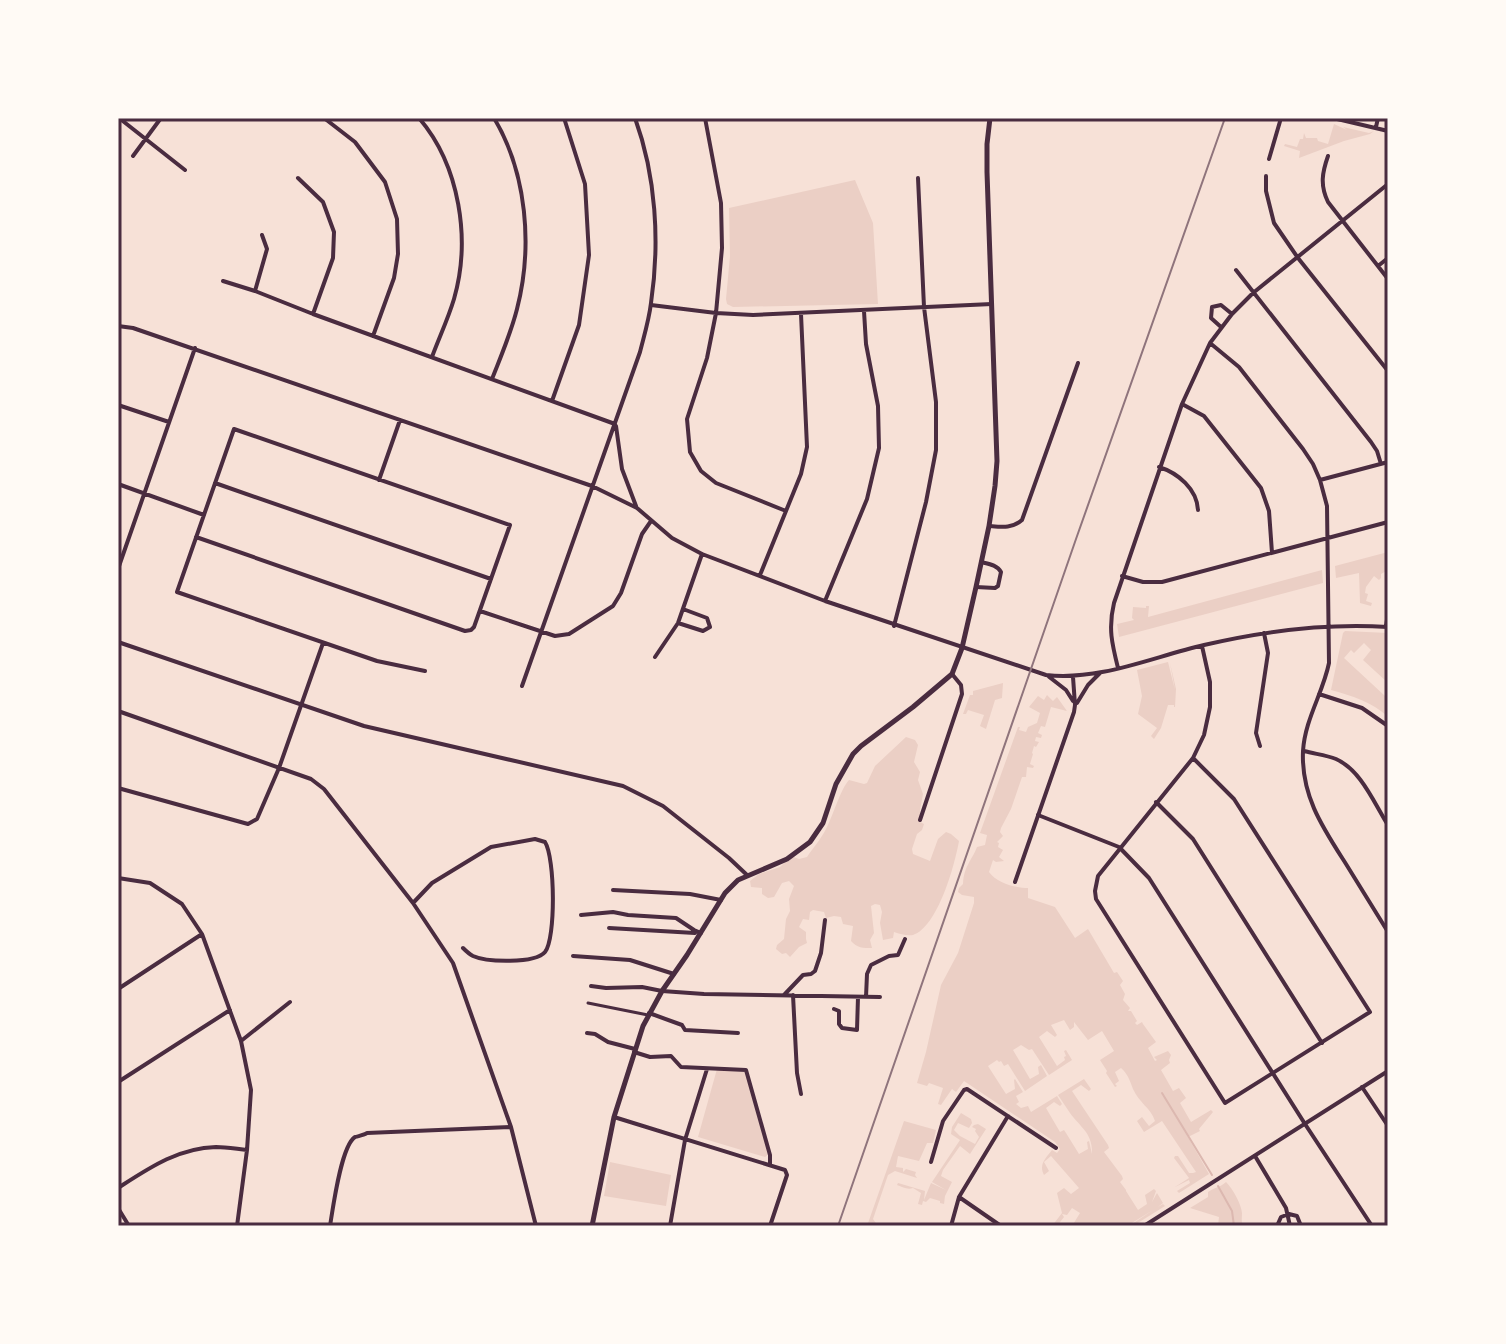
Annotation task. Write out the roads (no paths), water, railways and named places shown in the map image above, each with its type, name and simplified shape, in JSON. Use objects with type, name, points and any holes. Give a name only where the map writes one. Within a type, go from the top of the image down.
[{"type":"main road","points":[[592,1226],[614,1117],[634,1050],[662,991],[730,886],[747,875],[787,859],[810,842],[823,823],[836,784],[853,754],[952,674],[962,648],[989,526],[997,461],[987,163],[990,118]]},
{"type":"street","points":[[119,118],[185,170]]},
{"type":"street","points":[[133,156],[161,118]]},
{"type":"street","points":[[324,118],[355,142],[385,182],[397,219],[398,254],[394,278],[373,336]]},
{"type":"street","points":[[419,118],[445,161],[460,208],[462,257],[454,298],[432,357]]},
{"type":"street","points":[[492,379],[517,310],[524,271],[525,223],[517,174],[494,118]]},
{"type":"street","points":[[552,401],[579,325],[589,255],[585,184],[564,118]]},
{"type":"street","points":[[522,686],[640,352],[651,305],[656,248],[653,192],[635,118]]},
{"type":"street","points":[[705,118],[721,203],[722,248],[716,313],[707,358],[687,419],[690,452],[701,471],[716,483],[786,511]]},
{"type":"street","points":[[1269,159],[1281,118]]},
{"type":"street","points":[[1333,118],[1388,131]]},
{"type":"street","points":[[1376,127],[1378,118]]},
{"type":"street","points":[[1328,156],[1322,187],[1328,202],[1388,279]]},
{"type":"street","points":[[1266,176],[1266,191],[1274,223],[1388,371]]},
{"type":"street","points":[[298,178],[323,202],[334,232],[333,258],[313,314]]},
{"type":"street","points":[[894,626],[936,450],[936,402],[924,307],[918,178]]},
{"type":"street","points":[[1118,668],[1110,621],[1122,576],[1182,404],[1210,343],[1253,293],[1388,184]]},
{"type":"street","points":[[255,291],[267,249],[262,235]]},
{"type":"street","points":[[1378,266],[1388,258]]},
{"type":"street","points":[[1236,270],[1371,442],[1381,464]]},
{"type":"street","points":[[223,281],[615,424]]},
{"type":"street","points":[[651,305],[753,315],[992,304]]},
{"type":"street","points":[[1221,327],[1211,318],[1212,307],[1221,305],[1232,314]]},
{"type":"street","points":[[825,601],[867,499],[879,448],[878,406],[863,310]]},
{"type":"street","points":[[760,575],[801,474],[807,447],[801,313]]},
{"type":"street","points":[[118,326],[195,348],[592,486],[637,508],[672,538],[702,554],[894,626],[1046,675],[1073,677],[1100,673],[1264,633],[1330,626],[1387,627],[1388,613]]},
{"type":"street","points":[[1210,343],[1239,367],[1303,449],[1320,480],[1327,506],[1329,663],[1309,720],[1303,751],[1305,784],[1317,818],[1388,932]]},
{"type":"street","points":[[118,569],[195,348]]},
{"type":"street","points":[[989,526],[1010,527],[1022,520],[1078,363]]},
{"type":"street","points":[[1182,404],[1204,416],[1261,488],[1269,511],[1272,553]]},
{"type":"street","points":[[118,405],[169,422]]},
{"type":"street","points":[[379,480],[400,420]]},
{"type":"street","points":[[615,424],[622,469],[637,508]]},
{"type":"street","points":[[196,537],[459,629],[471,630],[510,525],[234,429],[196,537],[180,585],[177,592],[377,661],[425,671]]},
{"type":"street","points":[[1320,480],[1388,462]]},
{"type":"street","points":[[1159,467],[1178,475],[1195,497],[1198,510]]},
{"type":"street","points":[[215,483],[491,579]]},
{"type":"street","points":[[118,484],[204,515]]},
{"type":"street","points":[[480,611],[555,636],[569,634],[613,606],[621,593],[642,534],[651,521]]},
{"type":"street","points":[[1122,576],[1143,582],[1162,582],[1388,522]]},
{"type":"street","points":[[655,657],[678,623],[702,554]]},
{"type":"street","points":[[976,587],[995,588],[1001,572],[999,568],[981,562]]},
{"type":"street","points":[[678,623],[703,631],[710,627],[707,618],[683,609]]},
{"type":"street","points":[[1260,746],[1256,733],[1268,653],[1264,633]]},
{"type":"street","points":[[118,642],[364,726],[623,786],[663,806],[747,875]]},
{"type":"street","points":[[118,788],[248,824],[257,819],[279,768],[323,642]]},
{"type":"street","points":[[1193,758],[1234,799],[1370,1012],[1225,1103],[1096,899],[1095,891],[1098,876],[1193,758],[1204,735],[1210,707],[1210,682],[1202,646]]},
{"type":"street","points":[[1015,882],[1074,708],[1088,685],[1100,673]]},
{"type":"street","points":[[920,820],[962,694],[961,685],[952,674]]},
{"type":"street","points":[[1046,675],[1070,695],[1074,708]]},
{"type":"street","points":[[1073,677],[1074,708]]},
{"type":"street","points":[[1319,694],[1362,708],[1388,726]]},
{"type":"street","points":[[118,711],[311,779],[324,789],[413,903],[453,963],[511,1127],[536,1226]]},
{"type":"street","points":[[1303,751],[1336,759],[1347,766],[1357,776],[1388,825]]},
{"type":"street","points":[[1156,802],[1193,839],[1322,1043]]},
{"type":"street","points":[[1038,815],[1119,847],[1149,878],[1372,1226]]},
{"type":"street","points":[[413,903],[432,883],[491,847],[535,839],[545,842],[550,850],[554,883],[549,942],[545,952],[534,959],[512,961],[474,957],[463,948]]},
{"type":"street","points":[[118,878],[150,883],[182,904],[202,934],[241,1041],[251,1090],[237,1226]]},
{"type":"street","points":[[613,890],[690,894],[721,900]]},
{"type":"street","points":[[581,915],[613,912],[676,918],[701,933]]},
{"type":"street","points":[[784,995],[803,975],[815,971],[821,953],[825,920]]},
{"type":"street","points":[[609,928],[701,933]]},
{"type":"street","points":[[118,989],[202,934]]},
{"type":"street","points":[[866,997],[867,974],[871,965],[898,955],[905,939]]},
{"type":"street","points":[[573,956],[630,960],[674,974]]},
{"type":"street","points":[[591,986],[642,987],[704,994],[880,997]]},
{"type":"street","points":[[793,995],[801,1094]]},
{"type":"street","points":[[834,1009],[839,1011],[842,1028],[855,1031],[858,997]]},
{"type":"street","points":[[241,1041],[290,1002]]},
{"type":"street","points":[[588,1003],[649,1014],[682,1025],[685,1030],[738,1033]]},
{"type":"street","points":[[118,1082],[230,1010]]},
{"type":"street","points":[[587,1033],[650,1057],[671,1056],[681,1067],[746,1070],[770,1155],[770,1165]]},
{"type":"street","points":[[670,1226],[685,1140],[707,1069]]},
{"type":"street","points":[[1144,1226],[1388,1071]]},
{"type":"street","points":[[1362,1087],[1388,1126]]},
{"type":"street","points":[[931,1162],[943,1121],[964,1090],[970,1089],[1056,1148]]},
{"type":"street","points":[[951,1226],[959,1197],[1008,1116]]},
{"type":"street","points":[[614,1117],[785,1170],[787,1175],[770,1226]]},
{"type":"street","points":[[330,1226],[343,1161],[348,1145],[355,1137],[367,1133],[511,1127]]},
{"type":"street","points":[[118,1188],[158,1162],[180,1153],[216,1147],[247,1150]]},
{"type":"street","points":[[1255,1156],[1289,1214],[1290,1226]]},
{"type":"street","points":[[959,1197],[1001,1226]]},
{"type":"street","points":[[118,1208],[129,1226]]},
{"type":"street","points":[[1277,1226],[1281,1217],[1289,1214],[1297,1216],[1301,1226]]},
{"type":"waterway","points":[[1162,1093],[1212,1175]]},
{"type":"waterway","points":[[1218,1186],[1232,1211],[1234,1226]]},
{"type":"railway","points":[[838,1226],[1225,118]]}]
